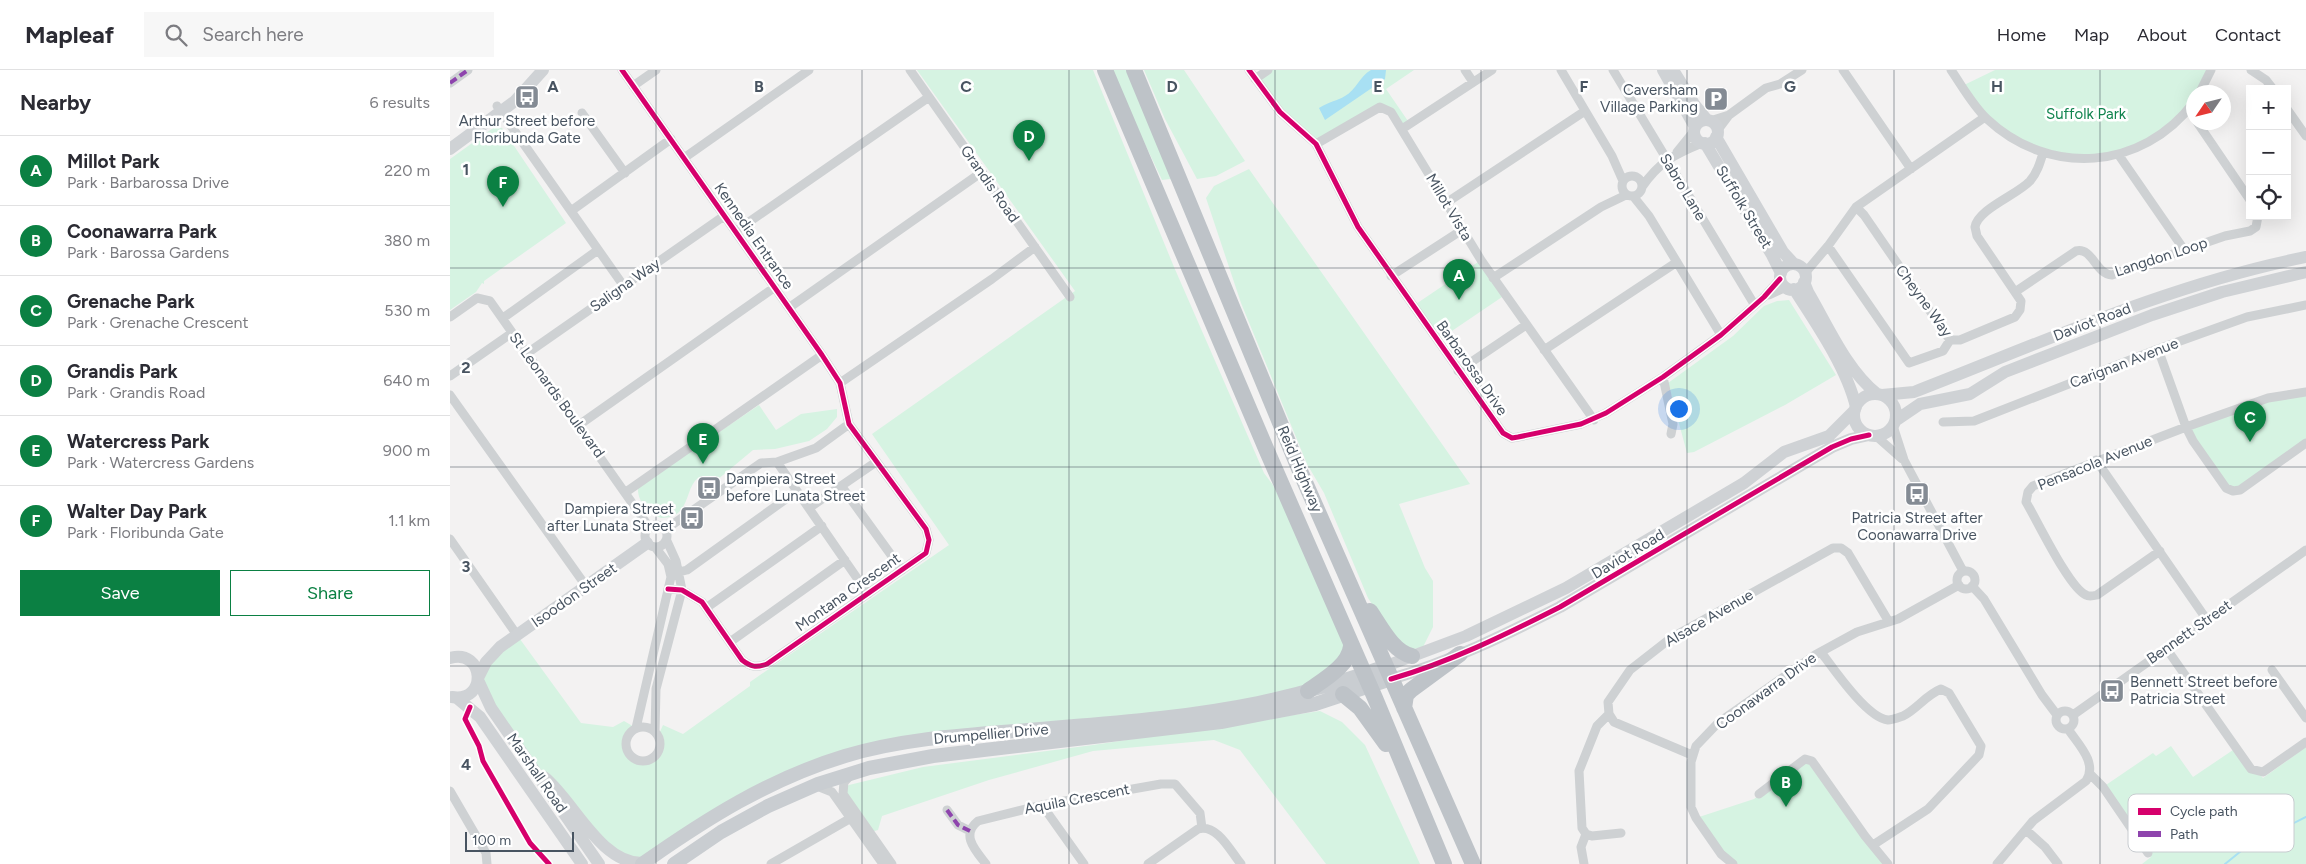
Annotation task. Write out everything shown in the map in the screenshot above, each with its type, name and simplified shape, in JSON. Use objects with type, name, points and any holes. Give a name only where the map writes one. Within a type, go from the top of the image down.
[{"type":"highway","name":"Reid Highway","points":[[1105,70],[1174,235],[1367,680],[1442,864]]},
{"type":"highway","name":"Reid Highway","points":[[1134,70],[1300,471],[1473,864]]},
{"type":"highway","points":[[1351,585],[1394,645],[1405,655],[1412,656]]},
{"type":"highway","points":[[1308,691],[1342,664],[1348,656],[1351,646]]},
{"type":"highway","points":[[1404,708],[1406,695],[1411,690],[1460,654]]},
{"type":"highway","points":[[1343,694],[1360,708],[1391,751],[1433,854],[1442,864]]},
{"type":"main road","points":[[1367,680],[1388,672]]},
{"type":"main road","name":"Drumpellier Drive","points":[[642,863],[704,821],[743,798],[805,770],[847,756],[891,745],[928,740],[1093,725],[1228,708],[1367,680]]},
{"type":"main road","name":"Drumpellier Drive","points":[[674,864],[730,826],[768,806],[814,786],[853,773],[933,756],[1221,722],[1315,704],[1343,694],[1367,680]]},
{"type":"main road","points":[[686,864],[726,837],[754,822],[768,806]]},
{"type":"street","points":[[450,83],[468,70]]},
{"type":"street","points":[[450,149],[500,109],[534,70]]},
{"type":"street","points":[[450,138],[521,96],[543,70]]},
{"type":"street","name":"Kennedia Entrance","points":[[622,70],[790,307],[840,383],[849,424]]},
{"type":"street","points":[[633,86],[656,70]]},
{"type":"street","points":[[684,158],[809,70]]},
{"type":"street","name":"Grandis Road","points":[[910,70],[1070,297]]},
{"type":"street","name":"Barbarossa Drive","points":[[1249,70],[1280,112],[1316,144],[1350,214],[1391,276],[1503,433],[1508,436],[1518,437],[1594,420],[1663,377],[1721,335],[1754,304],[1793,276],[1828,246]]},
{"type":"street","points":[[1255,79],[1268,70]]},
{"type":"street","points":[[1465,70],[1473,82]]},
{"type":"street","points":[[1402,129],[1492,70]]},
{"type":"street","points":[[1561,70],[1631,190],[1649,216],[1721,335]]},
{"type":"street","name":"Sabro Lane","points":[[1613,70],[1754,304]]},
{"type":"street","points":[[1663,70],[1694,129],[1696,139],[1709,133]]},
{"type":"street","name":"Suffolk Street","points":[[1673,70],[1709,133],[1783,252],[1793,276],[1842,370],[1856,408]]},
{"type":"street","points":[[1493,278],[1601,207],[1631,190],[1667,160],[1709,133],[1729,115],[1766,88],[1780,84],[1802,70]]},
{"type":"street","points":[[1843,70],[1911,168]]},
{"type":"street","points":[[1951,70],[1985,118],[2016,140],[2043,153],[2057,156],[2087,159],[2118,154],[2157,138],[2175,124],[2186,112]]},
{"type":"street","points":[[2204,85],[2211,70]]},
{"type":"street","points":[[2251,70],[2261,76],[2269,85]]},
{"type":"street","points":[[2261,76],[2269,70]]},
{"type":"street","points":[[736,231],[929,97]]},
{"type":"street","name":"Millot Vista","points":[[1316,144],[1380,107],[1391,112],[1493,278],[1594,420]]},
{"type":"street","points":[[500,109],[623,285]]},
{"type":"street","points":[[1446,203],[1585,111]]},
{"type":"street","points":[[582,113],[625,172]]},
{"type":"street","points":[[2291,115],[2306,136]]},
{"type":"street","points":[[1950,340],[1943,351],[1908,364],[1828,246],[1856,207],[1985,118]]},
{"type":"street","points":[[1675,154],[1700,122],[1709,133]]},
{"type":"street","points":[[2202,130],[2246,194]]},
{"type":"street","points":[[571,211],[671,139]]},
{"type":"street","name":"Cheyne Way","points":[[1856,207],[1864,215],[1950,340],[1960,340],[2015,317],[2020,310],[2021,301],[1978,236],[1976,222],[1979,217],[2029,182],[2036,173],[2043,153]]},
{"type":"street","points":[[2118,154],[2185,251]]},
{"type":"street","points":[[1612,156],[1633,176],[1640,180],[1631,190]]},
{"type":"street","points":[[1631,190],[1626,177],[1653,171]]},
{"type":"street","points":[[790,307],[982,172]]},
{"type":"street","name":"Saligna Way","points":[[526,354],[724,216]]},
{"type":"street","name":"Langdon Loop","points":[[2015,292],[2076,251],[2083,250],[2102,272],[2112,274],[2225,236],[2250,231],[2256,227],[2257,220]]},
{"type":"street","points":[[1391,276],[1462,230]]},
{"type":"street","points":[[840,383],[992,279],[1035,247]]},
{"type":"street","points":[[503,318],[598,250]]},
{"type":"street","name":"Daviot Road","points":[[1879,395],[1914,392],[2182,289],[2236,273],[2306,257]]},
{"type":"street","points":[[1544,350],[1677,262]]},
{"type":"street","name":"Daviot Road","points":[[1894,424],[1920,404],[1970,394],[2006,372],[2152,316],[2231,290],[2306,272]]},
{"type":"street","name":"Suffolk Street","points":[[1793,276],[1808,292],[1861,380],[1879,395]]},
{"type":"street","points":[[579,425],[775,287]]},
{"type":"street","name":"St Leonards Boulevard","points":[[450,317],[478,298],[490,301],[650,527]]},
{"type":"street","name":"Carignan Avenue","points":[[1943,422],[1974,421],[2158,349],[2248,317],[2306,305]]},
{"type":"street","points":[[1458,370],[1526,325]]},
{"type":"street","points":[[450,376],[512,334]]},
{"type":"street","points":[[2158,349],[2186,427],[2193,441],[2226,488],[2233,491],[2240,490],[2305,447]]},
{"type":"street","points":[[626,492],[822,355]]},
{"type":"street","points":[[1663,377],[1673,424],[1671,434]]},
{"type":"street","name":"Pensacola Avenue","points":[[2160,552],[2097,595],[2088,596],[2080,591],[2062,566],[2026,502],[2028,492],[2033,486],[2096,460],[2186,427],[2268,398],[2306,392]]},
{"type":"street","points":[[450,395],[586,586]]},
{"type":"street","points":[[1904,460],[1873,435],[1857,425],[1856,408],[1866,396],[1879,395],[1893,404],[1896,413],[1894,424],[1904,460],[1963,571]]},
{"type":"street","name":"Daviot Road","points":[[1388,672],[1412,656],[1475,632],[1566,588],[1744,483],[1784,452],[1829,436],[1856,408]]},
{"type":"street","points":[[666,530],[760,463],[777,462],[816,448],[849,424]]},
{"type":"street","name":"Montana Crescent","points":[[668,589],[682,590],[702,602],[742,660],[748,665],[758,667],[767,664],[926,553],[929,540],[926,529],[849,424]]},
{"type":"street","points":[[1873,435],[1886,433],[1894,424]]},
{"type":"street","name":"Daviot Road","points":[[1388,672],[1460,654],[1516,630],[1583,595],[1832,447],[1851,438],[1873,435]]},
{"type":"street","points":[[2096,460],[2208,620]]},
{"type":"street","points":[[777,462],[868,594]]},
{"type":"street","points":[[809,508],[876,462]]},
{"type":"street","points":[[842,487],[902,570]]},
{"type":"street","points":[[679,572],[687,570],[797,491]]},
{"type":"street","points":[[657,524],[666,530],[668,535],[667,541],[679,572],[682,590],[656,690],[655,732],[660,742],[658,753],[650,760],[640,762],[630,757],[625,747],[627,736],[636,728],[671,577],[668,564],[651,545],[645,534],[650,527],[657,524]]},
{"type":"street","points":[[706,608],[822,526]]},
{"type":"street","points":[[450,539],[516,634]]},
{"type":"street","points":[[651,545],[662,546],[667,541]]},
{"type":"street","name":"Isoodon Street","points":[[453,697],[469,694],[475,688],[486,662],[516,634],[586,586],[651,545]]},
{"type":"street","name":"Alsace Avenue","points":[[1609,714],[1608,702],[1630,670],[1671,638],[1833,548],[1841,548],[1848,553],[1889,622]]},
{"type":"street","name":"Bennett Street","points":[[2073,715],[2306,550]]},
{"type":"street","points":[[730,642],[845,560]]},
{"type":"street","points":[[1963,571],[1957,578],[1959,585],[1965,588],[1972,586]]},
{"type":"street","points":[[1963,571],[1970,572],[1974,577],[1972,586]]},
{"type":"street","name":"Coonawarra Drive","points":[[1692,755],[1696,746],[1718,723],[1821,652],[1857,632],[1898,619],[1959,585]]},
{"type":"street","points":[[1972,586],[1984,599],[2057,715],[2056,721],[2059,727],[2068,728]]},
{"type":"street","name":"Isoodon Street","points":[[456,655],[481,654],[500,647]]},
{"type":"street","points":[[2166,648],[2251,769],[2263,772],[2306,742]]},
{"type":"street","points":[[1821,652],[1849,691],[1879,716],[1889,720],[1903,716],[1932,693],[1941,690],[1949,693],[1981,746],[1979,755],[1928,809],[1874,845]]},
{"type":"street","name":"Marshall Road","points":[[456,655],[474,664],[491,708],[600,864]]},
{"type":"street","points":[[2272,670],[2306,718]]},
{"type":"street","name":"Marshall Road","points":[[453,697],[480,717],[582,864]]},
{"type":"street","points":[[2057,715],[2065,710],[2073,715],[2074,721],[2068,728]]},
{"type":"street","points":[[1621,832],[1592,836],[1586,834],[1582,828],[1578,783],[1579,770],[1597,726],[1609,714],[1614,722],[1692,755],[1691,806],[1696,818],[1716,846],[1733,864]]},
{"type":"street","points":[[636,728],[646,727],[655,732]]},
{"type":"street","points":[[1997,864],[2044,812],[2086,781],[2091,775],[2092,768],[2089,760],[2068,728]]},
{"type":"street","points":[[1759,794],[1804,759],[1812,761],[1865,836],[1888,864]]},
{"type":"street","points":[[531,765],[560,790],[588,832],[601,845],[627,863],[642,863]]},
{"type":"street","points":[[853,773],[844,782],[843,794],[892,864]]},
{"type":"street","points":[[2091,775],[2103,787],[2128,824]]},
{"type":"street","name":"Aquila Crescent","points":[[970,831],[973,825],[981,820],[1042,805],[1171,783],[1200,813],[1202,828]]},
{"type":"street","points":[[814,786],[830,790],[883,864]]},
{"type":"street","points":[[451,794],[486,853],[487,864]]},
{"type":"street","points":[[1042,805],[1084,864]]},
{"type":"street","points":[[947,810],[958,825],[970,831],[971,843],[986,864]]},
{"type":"street","points":[[774,863],[851,818]]},
{"type":"street","points":[[1148,864],[1202,828],[1214,831],[1241,864]]},
{"type":"street","points":[[2026,830],[2045,847],[2058,864]]},
{"type":"street","points":[[1584,864],[1581,847],[1586,834]]},
{"type":"green space","points":[[917,70],[1093,70],[1174,267],[1264,473],[1273,485],[1351,646],[1331,674],[1266,701],[958,737],[815,766],[643,863],[620,859],[531,765],[492,709],[478,672],[517,635],[581,723],[613,727],[624,721],[636,728],[629,734],[625,745],[627,750],[636,758],[649,764],[659,755],[658,736],[663,725],[683,734],[750,686],[750,682],[949,545],[872,434],[1075,291]]},
{"type":"green space","points":[[1110,70],[1127,70],[1176,183],[1170,179],[1162,180]]},
{"type":"green space","points":[[1144,70],[1184,70],[1245,161],[1216,176],[1197,179],[1165,119]]},
{"type":"green space","points":[[1268,70],[1414,70],[1386,89],[1410,124],[1402,129],[1384,107],[1316,144],[1255,79]]},
{"type":"green space","name":"Suffolk Park","points":[[1995,70],[2211,70],[2204,85],[2186,85],[2186,112],[2181,119],[2124,153],[2057,156],[2001,130],[1962,86]]},
{"type":"green space","points":[[496,126],[502,128],[566,223],[484,281],[484,284],[482,283],[476,292],[450,310],[450,159]]},
{"type":"green space","points":[[1249,169],[1470,484],[1399,504],[1425,568],[1433,581],[1433,627],[1423,647],[1409,650],[1391,633],[1368,598],[1324,493],[1307,464],[1241,303],[1206,198],[1214,186]]},
{"type":"green space","points":[[1481,260],[1505,295],[1437,341],[1413,306]]},
{"type":"green space","points":[[1789,300],[1836,375],[1785,405],[1694,452],[1687,453],[1668,383],[1733,336],[1764,306],[1777,301]]},
{"type":"green space","points":[[2306,392],[2306,443],[2233,491],[2186,427],[2268,398]]},
{"type":"green space","points":[[759,405],[776,430],[801,414],[837,409],[837,417],[827,429],[809,441],[775,449],[753,450],[717,480],[698,478],[682,508],[671,517],[661,518],[651,513],[644,506],[639,497],[638,487]]},
{"type":"green space","points":[[1320,711],[1342,722],[1365,745],[1420,864],[1326,864],[1240,750],[1214,740],[1093,751],[989,780],[882,816],[878,830],[871,832],[844,794],[846,787],[849,785],[923,767],[1093,745]]},
{"type":"green space","points":[[2171,746],[2193,777],[2236,748],[2263,778],[2306,747],[2306,864],[2142,864],[2151,857],[2148,852],[2294,852],[2294,794],[2128,794],[2128,823],[2103,787],[2153,753],[2156,756]]},
{"type":"green space","points":[[1805,759],[1812,763],[1888,864],[1733,864],[1696,818],[1754,799]]},
{"type":"water","points":[[1371,70],[1386,70],[1385,79],[1325,120],[1319,108],[1349,93]]},
{"type":"waterway","points":[[2294,823],[2306,817]]},
{"type":"waterway","points":[[2225,864],[2240,852]]},
{"type":"marked path","points":[[450,83],[468,70]]},
{"type":"marked path","points":[[947,810],[958,825],[970,831]]},
{"type":"cycle path","points":[[622,70],[822,355],[840,383],[849,424],[926,529],[929,540],[926,553],[767,664],[760,666],[754,666],[742,660],[702,602],[682,590],[668,589]]},
{"type":"cycle path","points":[[1249,70],[1280,112],[1316,144],[1358,227],[1503,433],[1512,438],[1581,424],[1606,413],[1663,377],[1721,335],[1764,297],[1780,279]]},
{"type":"cycle path","points":[[1391,679],[1435,665],[1498,638],[1560,607],[1832,447],[1851,439],[1869,435]]},
{"type":"cycle path","points":[[470,707],[465,719],[479,746],[483,761],[530,843],[549,864]]},
{"type":"place","name":"Arthur Street before Floribunda Gate","points":[[527,97]]},
{"type":"place","name":"Caversham Village Parking","points":[[1716,99]]},
{"type":"place","name":"Grandis Park","points":[[1029,161]]},
{"type":"place","name":"Walter Day Park","points":[[503,207]]},
{"type":"place","name":"Millot Park","points":[[1459,300]]},
{"type":"place","name":"Grenache Park","points":[[2250,442]]},
{"type":"place","name":"Watercress Park","points":[[703,464]]},
{"type":"place","name":"Dampiera Street before Lunata Street","points":[[709,488]]},
{"type":"place","name":"Patricia Street after Coonawarra Drive","points":[[1917,494]]},
{"type":"place","name":"Dampiera Street after Lunata Street","points":[[692,518]]},
{"type":"place","name":"Bennett Street before Patricia Street","points":[[2112,691]]},
{"type":"place","name":"Coonawarra Park","points":[[1786,807]]}]
